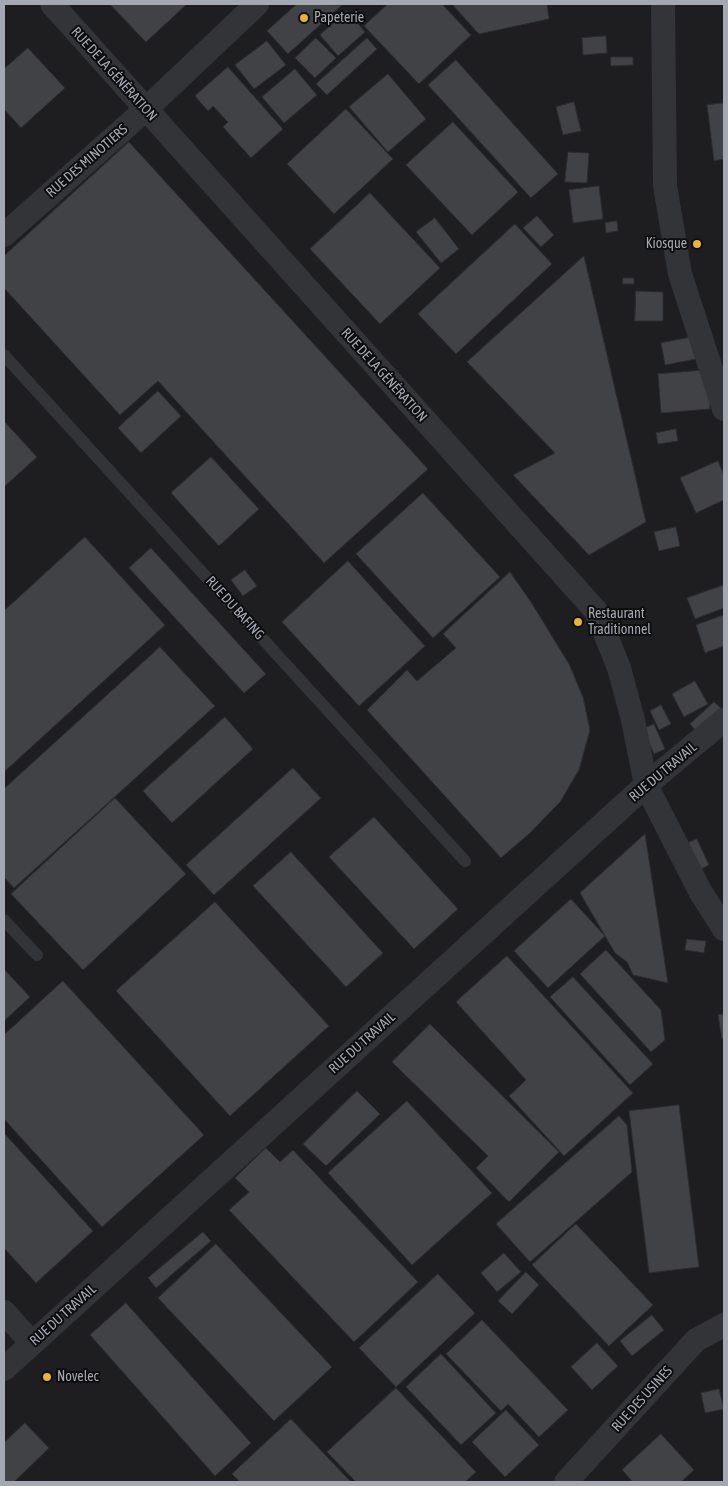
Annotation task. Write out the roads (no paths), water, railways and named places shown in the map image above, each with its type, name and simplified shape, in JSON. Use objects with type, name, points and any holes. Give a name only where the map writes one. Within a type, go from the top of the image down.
[{"type":"street","name":"RUE DE LA GÉNÉRATION","points":[[52,4],[596,611],[619,668],[633,720],[646,785],[700,891],[724,929]]},
{"type":"street","name":"RUE DES MINOTIERS","points":[[4,235],[146,110],[257,4]]},
{"type":"street","points":[[664,4],[665,186],[680,274],[724,409]]},
{"type":"street","name":"RUE DU TRAVAIL","points":[[4,1369],[646,785],[724,720]]},
{"type":"street","points":[[4,1312],[32,1343]]},
{"type":"street","name":"RUE DES USINES","points":[[566,1482],[696,1340],[724,1324]]},
{"type":"lane","name":"RUE DU BAFING","points":[[4,356],[465,862]]},
{"type":"lane","points":[[4,920],[37,955]]},
{"type":"place","name":"Papeterie","points":[[304,18]]},
{"type":"place","name":"Kiosque","points":[[697,244]]},
{"type":"place","name":"Restaurant Traditionnel","points":[[578,622]]},
{"type":"place","name":"Novelec","points":[[47,1377]]}]
